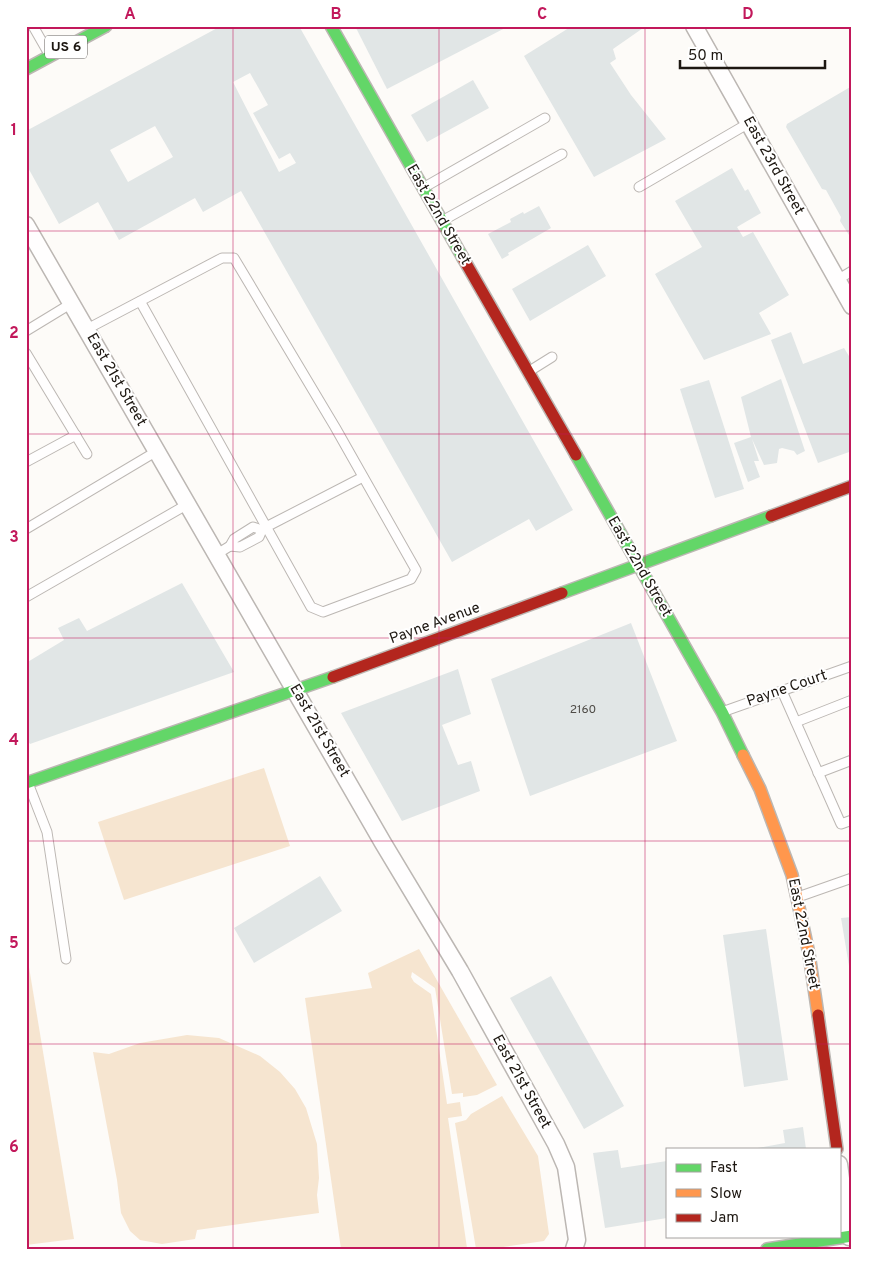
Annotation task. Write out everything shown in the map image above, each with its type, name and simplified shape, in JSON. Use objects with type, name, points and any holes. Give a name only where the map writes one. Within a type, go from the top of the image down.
[{"type":"street","name":"US 6","points":[[26,69],[106,26]]},
{"type":"street","name":"East 22nd Street","points":[[331,26],[722,712],[760,790],[772,818],[798,897],[809,954],[837,1148]]},
{"type":"street","name":"East 23rd Street","points":[[694,26],[852,306]]},
{"type":"street","name":"East 21st Street","points":[[26,225],[188,504],[223,550],[296,691],[460,972],[556,1144],[566,1167],[576,1240],[574,1249]]},
{"type":"street","name":"Payne Avenue","points":[[27,783],[296,691],[852,486]]},
{"type":"street","points":[[767,1249],[851,1240],[840,1170]]},
{"type":"lane","points":[[33,26],[50,56]]},
{"type":"lane","points":[[423,188],[545,118]]},
{"type":"lane","points":[[639,187],[749,123]]},
{"type":"lane","points":[[442,221],[562,154]]},
{"type":"lane","points":[[87,329],[140,300],[222,258],[234,258],[416,570],[411,579],[323,612],[311,607],[264,528],[140,300]]},
{"type":"lane","points":[[837,280],[852,271]]},
{"type":"lane","points":[[26,331],[72,303]]},
{"type":"lane","points":[[26,353],[87,454]]},
{"type":"lane","points":[[527,372],[552,357]]},
{"type":"lane","points":[[26,462],[76,435]]},
{"type":"lane","points":[[26,529],[157,451]]},
{"type":"lane","points":[[223,550],[240,547],[259,537],[264,528],[363,477]]},
{"type":"lane","points":[[26,597],[188,504]]},
{"type":"lane","name":"Payne Court","points":[[722,712],[852,666]]},
{"type":"lane","points":[[782,691],[840,824],[852,820]]},
{"type":"lane","points":[[796,722],[852,700]]},
{"type":"lane","points":[[818,773],[852,760]]},
{"type":"lane","points":[[27,783],[47,832],[66,959]]},
{"type":"lane","points":[[798,897],[852,878]]},
{"type":"shaded area","points":[[264,768],[290,846],[124,900],[98,822]]},
{"type":"shaded area","points":[[26,949],[74,1239],[26,1245]]},
{"type":"shaded area","points":[[419,949],[497,1085],[477,1095],[463,1097],[463,1093],[452,1094],[435,988],[412,972],[411,977],[414,982],[431,994],[447,1104],[460,1102],[462,1116],[448,1118],[467,1248],[341,1249],[305,998],[372,988],[368,973]]},
{"type":"shaded area","points":[[187,1035],[219,1038],[260,1056],[280,1072],[295,1089],[306,1108],[317,1144],[319,1213],[197,1230],[195,1239],[162,1244],[140,1240],[130,1231],[121,1213],[117,1180],[93,1052],[109,1054],[140,1043]]},
{"type":"shaded area","points":[[502,1096],[538,1156],[549,1234],[544,1241],[490,1249],[476,1249],[455,1123],[466,1120],[471,1114]]},
{"type":"building","points":[[221,26],[299,26],[573,510],[536,531],[529,519],[452,562],[241,191],[203,212],[195,198],[119,240],[98,202],[59,224],[26,164],[26,131]],"holes":[[[250,73],[268,105],[253,113],[279,159],[290,153],[296,163],[279,172],[233,82]],[[155,126],[173,157],[128,182],[110,150]]]},
{"type":"building","points":[[355,26],[509,26],[387,89]]},
{"type":"building","points":[[572,26],[646,26],[613,49],[616,59],[610,63],[631,95],[666,139],[594,177],[524,56]]},
{"type":"building","points":[[473,80],[489,108],[427,142],[411,115]]},
{"type":"building","points":[[852,86],[852,234],[849,235],[840,221],[841,217],[826,190],[822,189],[786,127],[787,124]]},
{"type":"building","points":[[732,168],[745,191],[748,189],[761,213],[737,227],[743,237],[753,232],[789,295],[759,313],[771,334],[704,360],[655,274],[702,247],[675,201]]},
{"type":"building","points":[[539,206],[551,228],[508,253],[509,255],[502,259],[488,234],[511,222],[510,219]]},
{"type":"building","points":[[588,245],[606,276],[530,321],[512,289]]},
{"type":"building","points":[[791,332],[803,364],[844,348],[852,361],[852,451],[818,463],[771,340]]},
{"type":"building","points":[[781,379],[805,451],[797,455],[794,451],[779,449],[777,463],[764,465],[752,439],[759,461],[754,461],[760,477],[748,482],[734,443],[751,437],[741,397]]},
{"type":"building","points":[[709,380],[744,489],[715,498],[680,389]]},
{"type":"building","points":[[182,583],[234,672],[30,744],[26,738],[26,663],[64,640],[58,628],[79,618],[87,631]]},
{"type":"building","points":[[631,623],[677,741],[530,796],[491,679]]},
{"type":"building","points":[[458,669],[471,714],[442,725],[458,765],[471,761],[480,791],[402,821],[341,713]]},
{"type":"building","points":[[320,876],[342,911],[254,963],[234,928]]},
{"type":"building","points":[[852,917],[852,978],[851,978],[841,918]]},
{"type":"building","points":[[766,929],[788,1080],[744,1087],[723,935]]},
{"type":"building","points":[[551,976],[624,1106],[584,1129],[510,998]]},
{"type":"building","points":[[803,1127],[806,1148],[758,1148],[785,1143],[783,1130]]},
{"type":"building","points":[[618,1150],[621,1168],[666,1161],[666,1218],[605,1228],[593,1153]]},
{"type":"traffic: fast","points":[[26,69],[106,26]]},
{"type":"traffic: fast","points":[[331,26],[463,258]]},
{"type":"traffic: fast","points":[[576,455],[722,712],[743,755]]},
{"type":"traffic: fast","points":[[562,593],[771,516]]},
{"type":"traffic: fast","points":[[26,783],[333,677]]},
{"type":"traffic: fast","points":[[840,1238],[852,1236]]},
{"type":"traffic: fast","points":[[767,1249],[839,1238]]},
{"type":"traffic: slow","points":[[743,755],[760,789],[792,875],[809,954],[818,1015]]},
{"type":"traffic: jam","points":[[463,258],[576,455]]},
{"type":"traffic: jam","points":[[771,516],[852,486]]},
{"type":"traffic: jam","points":[[333,677],[562,593]]},
{"type":"traffic: jam","points":[[818,1015],[837,1148]]}]
